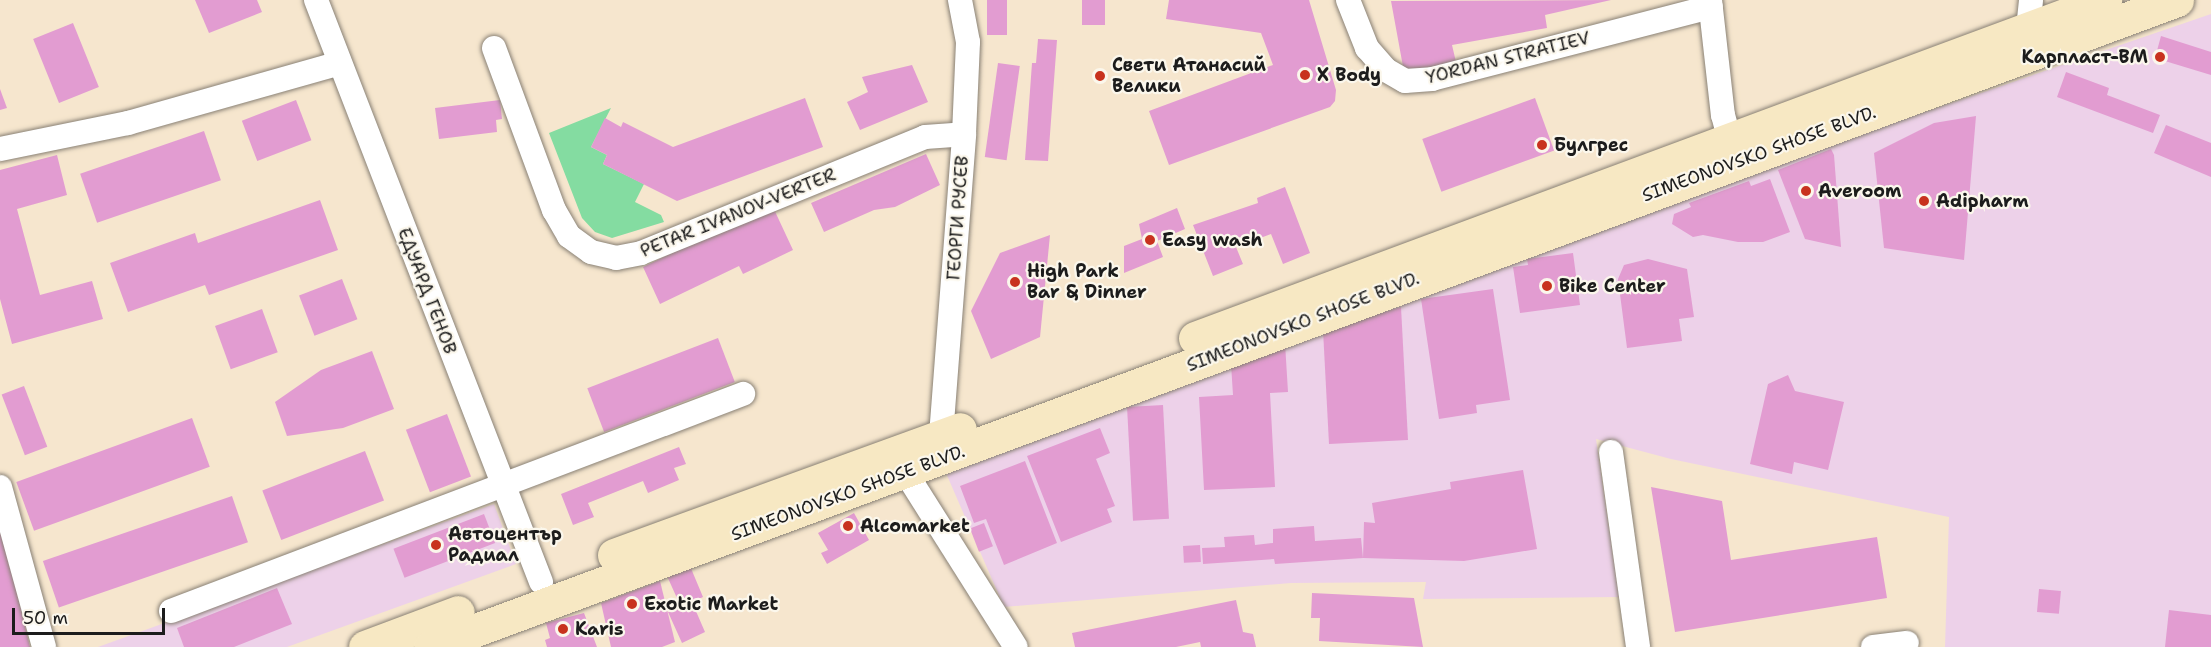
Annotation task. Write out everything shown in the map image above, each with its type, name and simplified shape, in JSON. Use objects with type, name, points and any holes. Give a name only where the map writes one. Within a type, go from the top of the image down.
[{"type":"main road","name":"SIMEONOVSKO SHOSE BLVD.","points":[[940,448],[1729,136],[2030,14],[2105,0]]},
{"type":"main road","name":"SIMEONOVSKO SHOSE BLVD.","points":[[430,647],[899,463],[1427,276],[2177,0]]},
{"type":"main road","name":"SIMEONOVSKO SHOSE BLVD.","points":[[365,647],[541,582],[899,463]]},
{"type":"street","name":"ЕДУАРД ГЕНОВ","points":[[316,0],[541,582]]},
{"type":"street","name":"ГЕОРГИ РУСЕВ","points":[[940,448],[964,134],[968,42],[960,0]]},
{"type":"street","name":"YORDAN STRATIEV","points":[[1348,0],[1367,48],[1386,70],[1405,81],[1432,79],[1710,4]]},
{"type":"street","points":[[1710,4],[1723,115],[1729,136]]},
{"type":"street","name":"PETAR IVANOV-VERTER","points":[[494,48],[554,210],[564,227],[591,252],[616,258],[641,254],[925,137],[964,134]]},
{"type":"street","points":[[0,149],[128,123],[340,63]]},
{"type":"street","points":[[171,611],[503,487],[743,394]]},
{"type":"street","points":[[1611,452],[1638,647]]},
{"type":"street","points":[[899,463],[1016,647]]},
{"type":"street","points":[[0,487],[44,647]]},
{"type":"street","points":[[1873,647],[1907,642]]},
{"type":"shaded area","points":[[2211,14],[2211,647],[1945,647],[1949,517],[1671,459],[1596,439],[1619,597],[1423,599],[1426,582],[1291,583],[1004,607],[946,473],[1791,158]]},
{"type":"shaded area","points":[[494,504],[516,564],[287,647],[98,647]]},
{"type":"green space","points":[[611,108],[591,147],[607,155],[603,164],[644,184],[635,202],[661,215],[664,222],[612,238],[595,232],[582,218],[549,133]]},
{"type":"building","points":[[195,0],[257,0],[262,12],[209,33]]},
{"type":"building","points":[[987,0],[1007,0],[1007,35],[987,35]]},
{"type":"building","points":[[1082,0],[1105,0],[1105,25],[1082,25]]},
{"type":"building","points":[[1169,0],[1309,0],[1336,90],[1335,101],[1330,107],[1169,165],[1149,111],[1273,65],[1261,33],[1166,19]]},
{"type":"building","points":[[1611,0],[1545,15],[1547,28],[1452,45],[1456,62],[1404,72],[1391,1]]},
{"type":"building","points":[[73,23],[99,87],[59,103],[33,39]]},
{"type":"building","points":[[2161,36],[2211,52],[2211,75],[2155,58]]},
{"type":"building","points":[[1038,39],[1057,40],[1048,161],[1025,160],[1032,63],[1036,63]]},
{"type":"building","points":[[998,63],[1020,66],[1007,160],[985,157]]},
{"type":"building","points":[[912,65],[928,102],[860,130],[847,102],[868,92],[862,77]]},
{"type":"building","points":[[2066,72],[2109,88],[2107,95],[2160,115],[2153,133],[2057,97]]},
{"type":"building","points":[[0,89],[7,108],[0,110]]},
{"type":"building","points":[[805,98],[823,147],[677,201],[603,164],[607,155],[591,147],[605,118],[621,127],[623,122],[673,147]]},
{"type":"building","points":[[1535,98],[1554,151],[1441,192],[1422,139]]},
{"type":"building","points":[[296,100],[311,140],[257,161],[242,121]]},
{"type":"building","points":[[500,100],[502,119],[496,120],[497,132],[439,139],[435,108]]},
{"type":"building","name":"Adipharm","points":[[1976,116],[1964,260],[1884,248],[1874,153],[1934,123]]},
{"type":"building","points":[[2166,125],[2211,143],[2211,177],[2154,153]]},
{"type":"building","points":[[204,131],[221,180],[97,223],[80,174]]},
{"type":"building","points":[[1831,149],[1834,155],[1841,247],[1805,239],[1778,170]]},
{"type":"building","points":[[926,154],[940,185],[895,207],[874,210],[824,232],[811,203]]},
{"type":"building","points":[[57,155],[67,195],[17,209],[40,295],[92,281],[103,319],[12,344],[0,299],[0,170]]},
{"type":"building","points":[[1770,179],[1790,232],[1763,242],[1738,242],[1703,235],[1693,237],[1672,224],[1674,214],[1691,207],[1689,203],[1749,181],[1751,186]]},
{"type":"building","points":[[1285,187],[1310,253],[1283,264],[1271,234],[1236,247],[1243,264],[1213,276],[1193,225],[1258,203],[1257,198]]},
{"type":"building","points":[[320,200],[338,250],[209,295],[205,285],[128,312],[110,263],[195,233],[198,243]]},
{"type":"building","points":[[772,205],[793,250],[743,274],[739,266],[660,304],[643,267]]},
{"type":"building","name":"Easy wash","points":[[1177,208],[1185,229],[1157,241],[1163,257],[1124,273],[1124,246],[1142,239],[1139,224]]},
{"type":"building","name":"High Park Bar & Dinner","points":[[1050,235],[1040,337],[991,359],[971,311],[1000,253]]},
{"type":"building","name":"Bike Center","points":[[1573,253],[1580,305],[1520,313],[1513,267],[1528,265],[1527,259]]},
{"type":"building","points":[[1648,259],[1687,269],[1694,317],[1679,319],[1682,341],[1627,348],[1618,279],[1624,265]]},
{"type":"building","points":[[342,279],[357,319],[314,336],[299,295]]},
{"type":"building","points":[[1493,289],[1510,400],[1476,405],[1477,413],[1439,419],[1421,299]]},
{"type":"building","points":[[1401,307],[1408,440],[1329,444],[1323,330]]},
{"type":"building","points":[[262,309],[278,352],[231,369],[215,326]]},
{"type":"building","points":[[718,338],[735,382],[604,432],[587,388]]},
{"type":"building","points":[[1285,343],[1288,392],[1270,393],[1275,487],[1204,490],[1199,397],[1233,395],[1231,364]]},
{"type":"building","points":[[372,351],[394,409],[343,428],[287,436],[275,402],[321,370]]},
{"type":"building","points":[[1788,375],[1795,391],[1844,402],[1828,470],[1794,462],[1792,474],[1750,464],[1768,384]]},
{"type":"building","points":[[24,386],[47,447],[25,455],[2,395]]},
{"type":"building","points":[[1163,405],[1169,519],[1133,521],[1127,407]]},
{"type":"building","points":[[447,414],[471,477],[430,492],[406,430]]},
{"type":"building","points":[[192,418],[210,467],[34,531],[16,482]]},
{"type":"building","points":[[1100,428],[1110,453],[1096,459],[1115,506],[1107,509],[1112,522],[1061,542],[1027,456]]},
{"type":"building","points":[[679,447],[686,464],[674,468],[679,480],[648,493],[643,481],[588,503],[594,517],[573,525],[561,494]]},
{"type":"building","points":[[365,451],[384,500],[281,540],[262,490]]},
{"type":"building","points":[[1025,461],[1057,543],[1004,565],[986,519],[974,523],[960,486]]},
{"type":"building","points":[[1523,470],[1537,549],[1464,561],[1363,558],[1364,522],[1375,523],[1372,503],[1451,489],[1450,482]]},
{"type":"building","points":[[1651,487],[1722,501],[1731,560],[1877,537],[1887,598],[1675,632]]},
{"type":"building","points":[[232,496],[248,542],[59,607],[43,561]]},
{"type":"building","points":[[854,513],[869,540],[827,564],[821,553],[828,550],[818,533]]},
{"type":"building","points":[[484,514],[495,543],[405,578],[393,549]]},
{"type":"building","points":[[984,523],[993,546],[979,552],[970,528]]},
{"type":"building","points":[[1,526],[30,647],[0,647]]},
{"type":"building","points":[[1314,526],[1315,541],[1361,538],[1363,558],[1275,564],[1274,559],[1203,564],[1202,548],[1225,547],[1224,537],[1254,535],[1255,545],[1273,543],[1273,529]]},
{"type":"building","points":[[1200,545],[1201,562],[1184,563],[1183,546]]},
{"type":"building","points":[[690,566],[703,597],[692,602],[705,632],[682,643],[668,612],[681,607],[667,576]]},
{"type":"building","points":[[660,581],[675,642],[662,647],[611,647],[601,603]]},
{"type":"building","points":[[277,588],[292,624],[234,647],[184,647],[177,628]]},
{"type":"building","points":[[2039,589],[2061,591],[2059,614],[2037,612]]},
{"type":"building","points":[[1312,593],[1414,598],[1423,647],[1319,641],[1320,618],[1311,618]]},
{"type":"building","points":[[1236,600],[1243,632],[1253,634],[1256,647],[1201,647],[1200,642],[1176,647],[1075,647],[1072,633]]},
{"type":"building","points":[[2169,610],[2211,615],[2211,647],[2165,647]]},
{"type":"building","points":[[584,613],[597,647],[547,647],[545,640],[550,638],[546,623]]},
{"type":"place","name":"Карпласт-ВМ","points":[[2160,57]]},
{"type":"place","name":"X Body","points":[[1305,75]]},
{"type":"place","name":"Свети Атанасий Велики","points":[[1100,76]]},
{"type":"place","name":"Булгрес","points":[[1542,145]]},
{"type":"place","name":"Averoom","points":[[1806,191]]},
{"type":"place","name":"Adipharm","points":[[1924,201]]},
{"type":"place","name":"Easy wash","points":[[1150,240]]},
{"type":"place","name":"High Park Bar & Dinner","points":[[1015,282]]},
{"type":"place","name":"Bike Center","points":[[1547,286]]},
{"type":"place","name":"Alcomarket","points":[[848,526]]},
{"type":"place","name":"Автоцентър Радиал","points":[[436,545]]},
{"type":"place","name":"Exotic Market","points":[[632,604]]},
{"type":"place","name":"Karis","points":[[563,629]]}]
